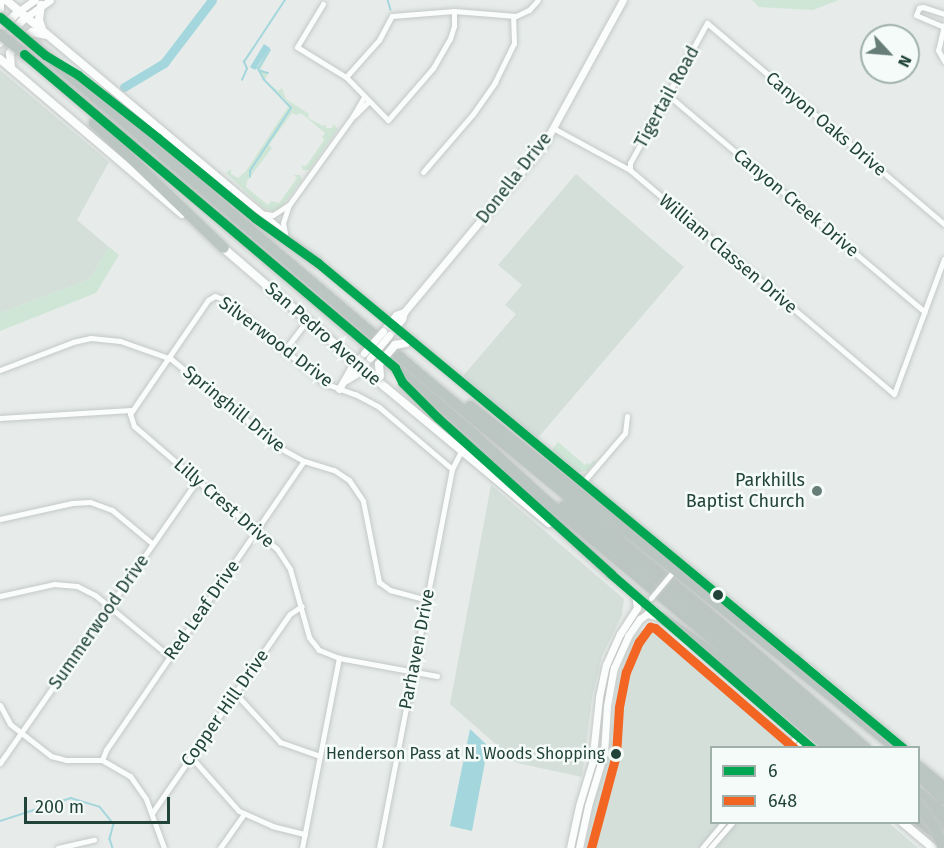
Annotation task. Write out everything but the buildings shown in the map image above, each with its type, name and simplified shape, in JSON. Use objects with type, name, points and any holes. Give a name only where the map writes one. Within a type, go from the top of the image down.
[{"type":"highway","points":[[0,16],[428,381],[673,582],[865,746]]},
{"type":"highway","points":[[0,34],[527,480],[549,503],[842,746]]},
{"type":"highway","points":[[26,55],[224,248]]},
{"type":"highway","points":[[45,55],[78,75],[255,218],[318,263]]},
{"type":"highway","points":[[354,316],[895,746]]},
{"type":"highway","points":[[395,368],[402,382],[438,418],[515,484],[611,574]]},
{"type":"highway","points":[[527,480],[554,498],[663,585],[854,746]]},
{"type":"highway","points":[[662,617],[724,661],[829,746]]},
{"type":"highway","points":[[796,659],[837,702],[889,746]]},
{"type":"highway","points":[[920,768],[944,787]]},
{"type":"highway","points":[[920,777],[944,800]]},
{"type":"highway","points":[[920,794],[944,814]]},
{"type":"highway","points":[[920,805],[944,825]]},
{"type":"highway","points":[[920,806],[934,826],[944,848]]},
{"type":"highway","points":[[920,813],[944,833]]},
{"type":"highway","points":[[920,822],[944,840]]},
{"type":"main road","points":[[0,0],[0,9]]},
{"type":"main road","points":[[6,0],[392,326],[903,746]]},
{"type":"main road","points":[[38,3],[39,20],[46,33]]},
{"type":"main road","points":[[0,30],[19,10]]},
{"type":"main road","points":[[0,43],[26,17]]},
{"type":"main road","points":[[12,70],[10,53],[26,36],[36,32],[46,33]]},
{"type":"main road","name":"San Pedro Avenue","points":[[0,59],[461,451],[635,594],[648,601],[662,617],[812,746]]},
{"type":"main road","points":[[0,64],[12,70]]},
{"type":"main road","points":[[385,387],[380,376],[379,364],[395,345],[406,343],[420,349]]},
{"type":"main road","points":[[920,762],[944,781]]},
{"type":"main road","points":[[904,824],[933,848]]},
{"type":"street","points":[[19,10],[51,0]]},
{"type":"street","points":[[346,77],[379,40],[392,16],[454,11],[513,16],[529,10],[538,0]]},
{"type":"street","name":"Donella Drive","points":[[339,389],[543,146],[623,0]]},
{"type":"street","points":[[26,17],[38,3]]},
{"type":"street","points":[[323,4],[297,47],[346,77],[388,120],[433,68],[450,39],[454,26],[454,11]]},
{"type":"street","points":[[944,14],[923,7],[919,8],[916,15],[944,26],[938,50],[944,61]]},
{"type":"street","points":[[423,172],[473,114],[495,82],[514,43],[513,16]]},
{"type":"street","name":"Tigertail Road","points":[[630,170],[630,163],[707,23]]},
{"type":"street","name":"Canyon Oaks Drive","points":[[707,23],[944,224]]},
{"type":"street","name":"Canyon Creek Drive","points":[[668,95],[924,312]]},
{"type":"street","points":[[285,234],[283,223],[289,205],[367,99]]},
{"type":"street","name":"William Classen Drive","points":[[553,128],[630,170],[894,394],[924,312]]},
{"type":"street","points":[[260,213],[273,215],[289,205]]},
{"type":"street","points":[[924,312],[944,259]]},
{"type":"street","name":"Silverwood Drive","points":[[132,410],[208,300],[215,296],[225,300],[324,383],[361,397],[379,407],[452,469]]},
{"type":"street","points":[[284,351],[308,319]]},
{"type":"street","name":"Springhill Drive","points":[[0,370],[73,342],[91,338],[120,341],[167,357],[270,441],[304,460],[339,472],[357,490],[366,513],[379,582],[390,590],[427,600]]},
{"type":"street","points":[[0,418],[132,410]]},
{"type":"street","name":"Lilly Crest Drive","points":[[132,410],[130,419],[134,426],[257,530],[286,561],[313,644],[319,650],[339,658],[437,676]]},
{"type":"street","points":[[583,482],[625,433],[627,416]]},
{"type":"street","name":"Parhaven Drive","points":[[379,848],[452,469],[461,451]]},
{"type":"street","name":"Red Leaf Drive","points":[[102,760],[106,750],[169,656],[304,460]]},
{"type":"street","name":"Summerwood Drive","points":[[1,761],[197,481]]},
{"type":"street","points":[[0,519],[72,502],[90,502],[112,510],[153,544]]},
{"type":"street","points":[[648,601],[673,572]]},
{"type":"street","points":[[0,596],[49,585],[67,584],[87,590],[110,606],[169,656]]},
{"type":"street","points":[[570,848],[577,812],[592,763],[613,648],[637,608],[635,594]]},
{"type":"street","name":"Copper Hill Drive","points":[[152,813],[290,614],[302,606]]},
{"type":"street","points":[[579,848],[588,806],[604,753],[605,687],[620,653],[640,619],[647,614],[662,617]]},
{"type":"street","points":[[302,848],[339,658]]},
{"type":"street","points":[[235,693],[280,742],[320,756]]},
{"type":"street","points":[[0,705],[8,723],[57,758],[102,760],[135,780],[152,813],[164,848]]},
{"type":"street","points":[[788,746],[800,737]]},
{"type":"street","points":[[796,746],[800,737]]},
{"type":"street","points":[[191,757],[226,800],[244,814],[272,826],[305,834]]},
{"type":"street","points":[[220,848],[244,814]]},
{"type":"street","points":[[702,848],[722,824]]},
{"type":"street","points":[[710,848],[731,824]]},
{"type":"street","points":[[58,848],[94,840]]},
{"type":"shaded area","points":[[0,70],[109,162],[77,220],[109,247],[90,279],[0,313]]},
{"type":"shaded area","points":[[576,174],[684,267],[537,439],[463,376],[516,314],[505,305],[522,285],[498,265]]},
{"type":"shaded area","points":[[491,485],[624,599],[622,615],[602,656],[592,698],[582,777],[517,763],[450,704]]},
{"type":"shaded area","points":[[658,626],[800,746],[710,746],[710,824],[890,824],[918,848],[585,848],[594,800],[609,750],[617,678],[629,644],[639,631]]},
{"type":"green space","points":[[752,0],[839,0],[813,10],[759,7]]},
{"type":"green space","points":[[270,51],[261,69],[268,74],[265,80],[278,91],[282,88],[286,99],[309,114],[308,118],[323,126],[326,124],[326,128],[332,128],[333,124],[338,129],[309,170],[303,170],[301,165],[306,166],[324,140],[322,137],[325,133],[301,113],[297,115],[292,113],[269,145],[272,148],[247,181],[246,187],[268,205],[271,201],[279,203],[297,178],[294,175],[300,175],[302,180],[281,208],[274,211],[263,208],[226,173],[231,169],[231,174],[238,178],[246,171],[288,107],[282,99],[290,104],[264,80],[259,69]]},
{"type":"green space","points":[[109,247],[119,255],[96,293],[0,331],[0,313],[90,279]]},
{"type":"green space","points":[[558,442],[585,465],[594,460],[595,463],[588,471],[579,472],[553,452]]},
{"type":"water","points":[[264,44],[270,48],[255,70],[250,67]]},
{"type":"water","points":[[470,729],[488,746],[472,831],[450,826]]},
{"type":"waterway","points":[[124,87],[164,63],[212,0]]},
{"type":"waterway","points":[[242,80],[247,69],[244,62],[285,0]]},
{"type":"waterway","points":[[388,0],[391,10]]},
{"type":"waterway","points":[[250,177],[250,171],[291,108],[264,80],[258,69],[270,50]]},
{"type":"waterway","points":[[261,71],[268,73]]},
{"type":"waterway","points":[[0,821],[71,798],[100,807],[114,824],[110,839],[113,848]]},
{"type":"transit line","name":"6","points":[[0,17],[45,55],[78,75],[158,138],[255,218],[318,263],[901,746]]},
{"type":"transit line","name":"6","points":[[24,54],[395,368],[402,382],[438,418],[611,574],[810,746]]},
{"type":"transit line","name":"648","points":[[591,848],[616,755],[619,707],[626,672],[639,642],[650,627],[655,628],[792,746]]},
{"type":"place","name":"Parkhills Baptist Church","points":[[817,491]]},
{"type":"place","name":"Henderson Pass at N. Woods Shopping","points":[[616,754]]}]
